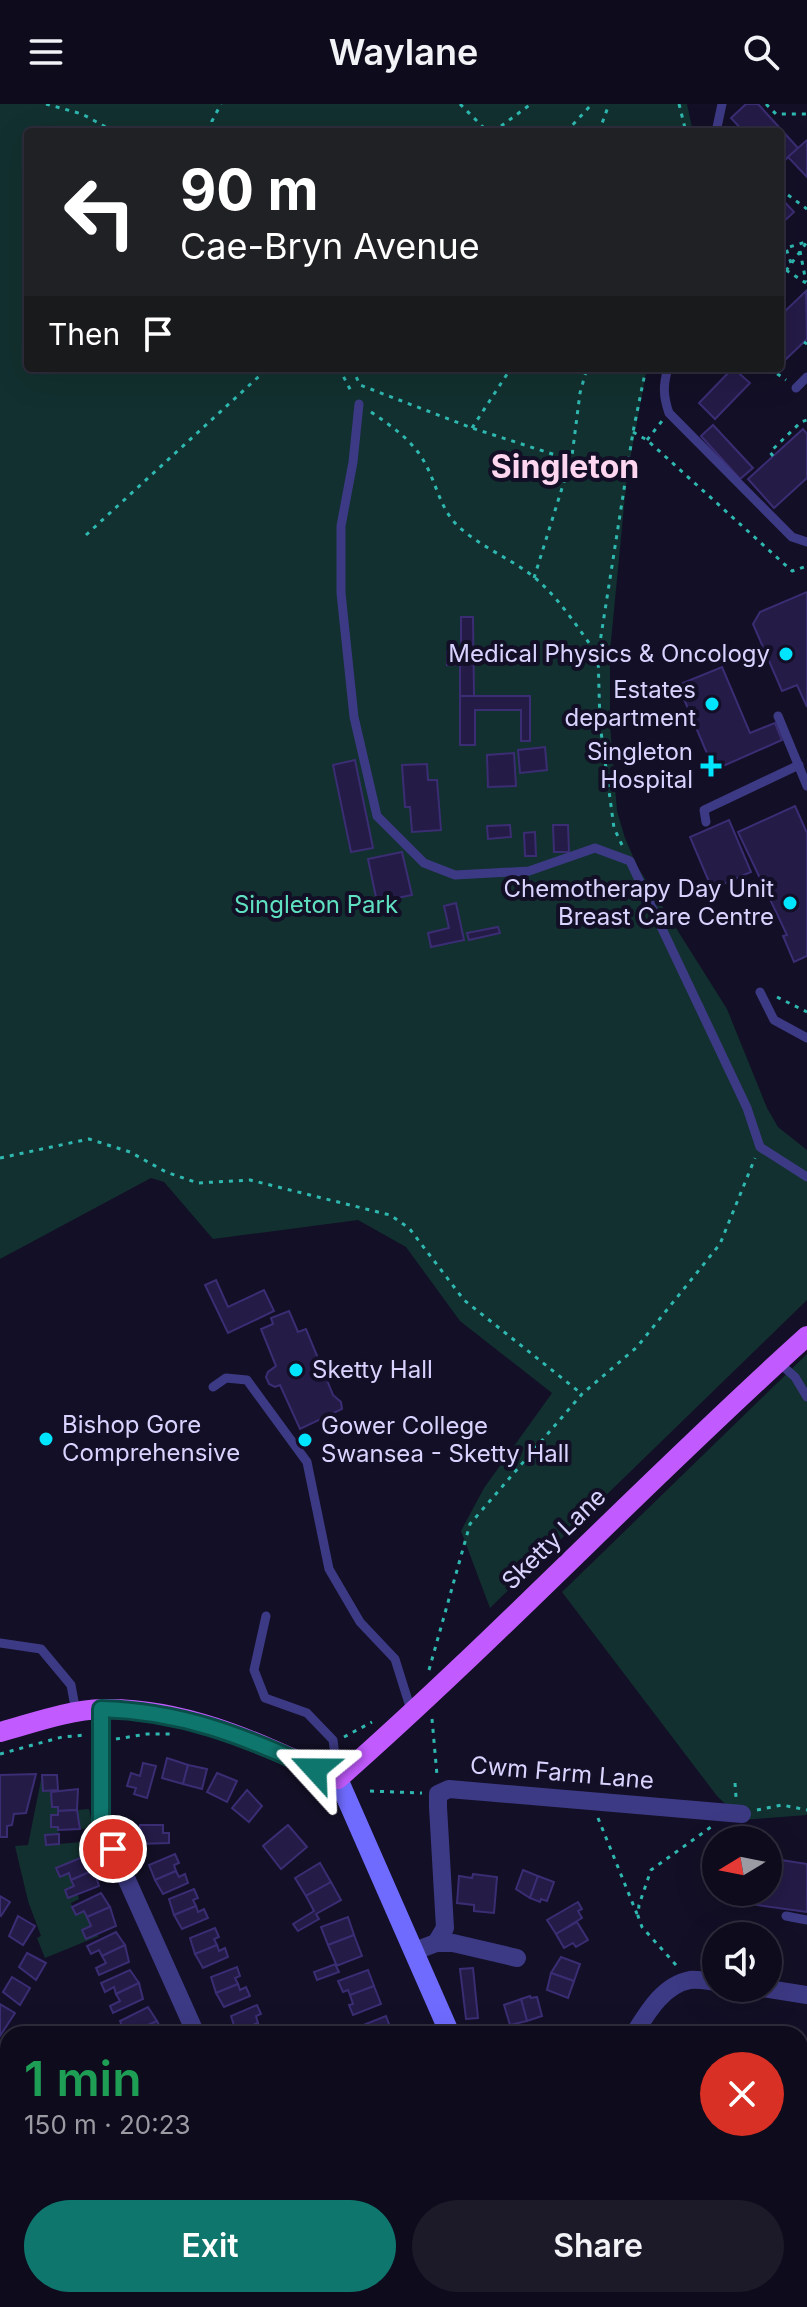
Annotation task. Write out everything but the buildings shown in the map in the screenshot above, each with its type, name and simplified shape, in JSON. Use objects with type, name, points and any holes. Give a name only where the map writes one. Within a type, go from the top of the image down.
[{"type":"main road","name":"Sketty Lane","points":[[338,1779],[417,1708],[590,1539],[807,1336]]},
{"type":"main road","points":[[0,1732],[76,1712],[101,1709],[143,1711],[175,1716],[247,1738],[338,1779],[447,2026]]},
{"type":"street","points":[[101,1709],[101,1822],[192,2026]]},
{"type":"street","name":"Cwm Farm Lane","points":[[436,1943],[445,1928],[438,1794],[449,1789],[742,1814]]},
{"type":"street","points":[[415,1951],[436,1943],[453,1943],[517,1958]]},
{"type":"street","points":[[639,2026],[656,2001],[689,1980],[702,1981]]},
{"type":"street","points":[[782,1991],[807,1995]]},
{"type":"lane","points":[[717,128],[722,104]]},
{"type":"lane","points":[[667,372],[664,398],[669,413],[792,537],[807,542]]},
{"type":"lane","points":[[796,388],[807,377]]},
{"type":"lane","points":[[359,404],[353,462],[341,526],[341,593],[354,717],[377,816],[424,863],[455,875],[529,871],[595,848],[630,861],[747,1108],[760,1147],[807,1177]]},
{"type":"lane","points":[[778,716],[807,786]]},
{"type":"lane","points":[[706,822],[704,810],[799,765]]},
{"type":"lane","points":[[760,992],[774,1020],[807,1038]]},
{"type":"lane","points":[[778,1362],[795,1377],[807,1397]]},
{"type":"lane","points":[[213,1387],[226,1378],[247,1380],[307,1462],[329,1569],[360,1622],[395,1659],[417,1708]]},
{"type":"lane","points":[[266,1616],[254,1670],[265,1698],[307,1713],[333,1740],[338,1779]]},
{"type":"lane","points":[[0,1643],[41,1649],[71,1685],[76,1712]]},
{"type":"lane","points":[[786,1916],[807,1920]]},
{"type":"path","points":[[46,104],[82,114],[108,128]]},
{"type":"path","points":[[212,128],[212,121],[221,104]]},
{"type":"path","points":[[460,104],[487,128]]},
{"type":"path","points":[[497,128],[531,104]]},
{"type":"path","points":[[570,128],[592,104]]},
{"type":"path","points":[[600,128],[609,104]]},
{"type":"path","points":[[679,104],[685,128]]},
{"type":"path","points":[[766,104],[776,114],[807,114]]},
{"type":"path","points":[[784,192],[807,209]]},
{"type":"path","points":[[786,248],[807,242]]},
{"type":"path","points":[[784,273],[807,242]]},
{"type":"path","points":[[784,246],[791,263]]},
{"type":"path","points":[[800,251],[806,283]]},
{"type":"path","points":[[786,270],[806,283]]},
{"type":"path","points":[[86,535],[264,372]]},
{"type":"path","points":[[341,372],[359,404],[405,436],[427,466],[443,507],[458,526],[552,593],[598,655]]},
{"type":"path","points":[[354,372],[360,385],[472,428],[571,460]]},
{"type":"path","points":[[355,376],[358,372]]},
{"type":"path","points":[[472,428],[508,372]]},
{"type":"path","points":[[534,578],[571,460],[586,372]]},
{"type":"path","points":[[614,828],[600,724],[598,655],[645,372]]},
{"type":"path","points":[[774,372],[796,388]]},
{"type":"path","points":[[647,440],[669,413]]},
{"type":"path","points":[[773,456],[770,452],[801,422],[807,420]]},
{"type":"path","points":[[633,432],[647,440],[792,571],[807,566]]},
{"type":"path","points":[[777,997],[807,1012]]},
{"type":"path","points":[[0,1158],[89,1139],[130,1152],[166,1172],[198,1183],[250,1180],[390,1215],[409,1228],[464,1300],[582,1394]]},
{"type":"path","points":[[370,1791],[438,1794],[417,1708],[470,1524],[582,1394],[637,1347],[720,1244],[760,1147]]},
{"type":"path","points":[[0,1754],[78,1735],[101,1740],[147,1734],[170,1736],[175,1716]]},
{"type":"path","points":[[333,1740],[350,1736],[381,1717]]},
{"type":"path","points":[[590,1799],[642,1927],[689,1980]]},
{"type":"path","points":[[742,1814],[782,1805],[807,1810]]},
{"type":"path","points":[[638,1916],[651,1870],[716,1824],[720,1811]]},
{"type":"green space","name":"Singleton Park","points":[[0,104],[687,104],[692,128],[24,128],[24,372],[646,372],[627,476],[610,651],[610,724],[617,811],[637,866],[727,1009],[767,1108],[778,1127],[807,1150],[807,1300],[490,1608],[461,1531],[484,1488],[552,1393],[460,1321],[406,1247],[358,1220],[213,1239],[164,1182],[151,1178],[0,1259]]},
{"type":"green space","points":[[807,1354],[807,1815],[742,1820],[717,1796],[562,1592]]},
{"type":"green space","points":[[42,1775],[43,1790],[57,1790],[51,1793],[52,1807],[58,1807],[58,1815],[51,1816],[51,1827],[58,1827],[59,1834],[45,1835],[46,1845],[82,1842],[86,1837],[97,1835],[101,1848],[80,1848],[81,1858],[56,1868],[60,1877],[69,1873],[74,1886],[65,1890],[68,1897],[78,1895],[79,1899],[71,1903],[76,1915],[84,1911],[91,1926],[82,1930],[85,1938],[95,1934],[99,1936],[45,1958],[37,1938],[41,1936],[28,1901],[15,1846],[28,1845]]},
{"type":"green space","points":[[89,1809],[93,1828],[80,1829],[77,1810]]},
{"type":"place","name":"Medical Physics & Oncology","points":[[786,654]]},
{"type":"place","name":"Estates department","points":[[712,704]]},
{"type":"place","name":"Singleton Hospital","points":[[711,766]]},
{"type":"place","name":"Chemotherapy Day Unit Breast Care Centre","points":[[790,903]]},
{"type":"place","name":"Sketty Hall","points":[[296,1370]]},
{"type":"place","name":"Bishop Gore Comprehensive","points":[[46,1439]]},
{"type":"place","name":"Gower College Swansea - Sketty Hall","points":[[305,1440]]},
{"type":"district","name":"Singleton","points":[[565,467]]},
{"type":"route","points":[[113,1849],[101,1822],[101,1709],[178,1717],[247,1738],[315,1769]]}]
